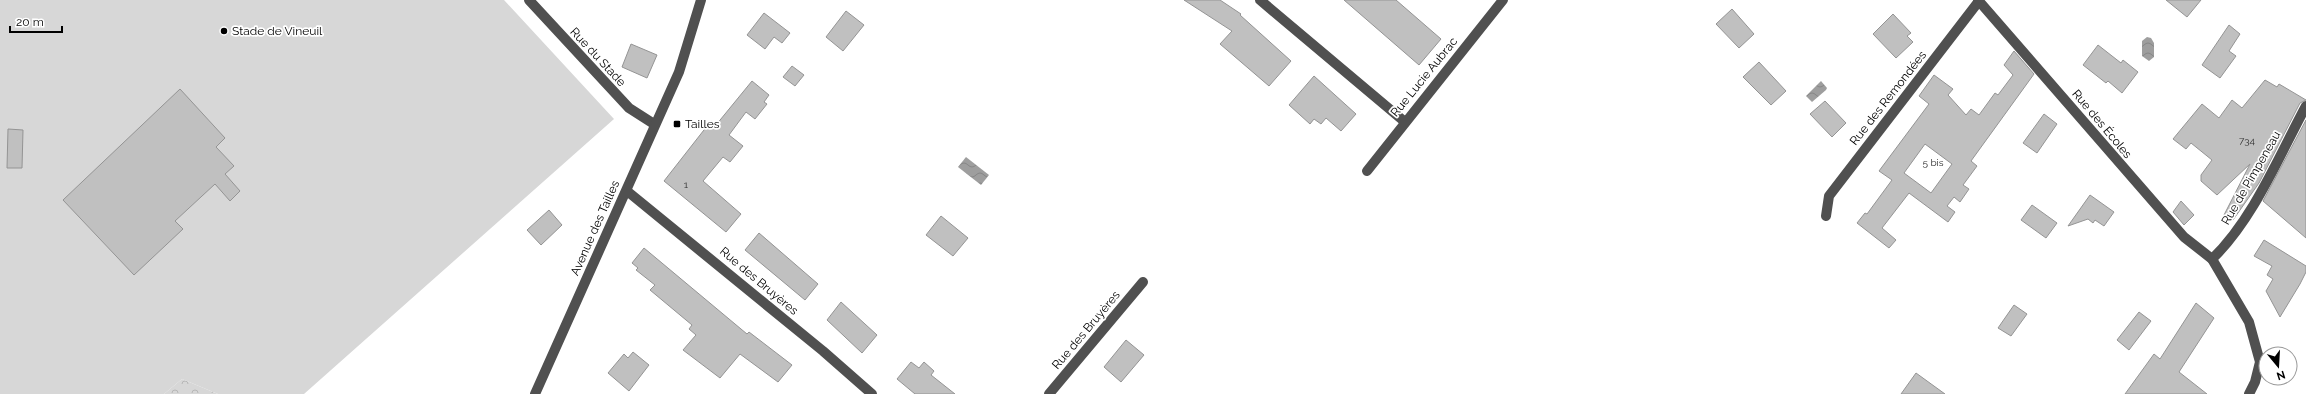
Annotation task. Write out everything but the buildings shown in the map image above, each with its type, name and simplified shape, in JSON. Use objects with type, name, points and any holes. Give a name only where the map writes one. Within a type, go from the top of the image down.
[{"type":"street","name":"Rue du Stade","points":[[529,0],[629,108],[654,124]]},
{"type":"street","name":"Avenue des Tailles","points":[[535,394],[627,191],[654,124],[679,72],[701,0]]},
{"type":"street","points":[[1260,0],[1405,122]]},
{"type":"street","name":"Rue Lucie Aubrac","points":[[1367,172],[1405,122],[1503,0]]},
{"type":"street","name":"Rue des Remondées","points":[[1826,216],[1830,196],[1979,1]]},
{"type":"street","name":"Rue des Écoles","points":[[1979,1],[2184,237],[2212,258]]},
{"type":"street","name":"Rue de Pimpeneau","points":[[2212,258],[2228,243],[2256,198],[2306,106]]},
{"type":"street","name":"Rue des Bruyères","points":[[627,191],[823,351],[872,394]]},
{"type":"street","points":[[2212,258],[2248,322],[2256,344],[2260,362],[2255,382],[2249,394]]},
{"type":"street","name":"Rue des Bruyères","points":[[1049,394],[1143,282]]},
{"type":"green space","points":[[0,0],[504,0],[614,119],[304,394],[218,394],[182,379],[164,394],[0,394]]},
{"type":"green space","points":[[182,379],[218,394],[164,394]]},
{"type":"water","points":[[2147,37],[2151,38],[2154,43],[2154,57],[2149,61],[2142,56],[2142,41]]},
{"type":"water","points":[[1821,81],[1827,88],[1812,102],[1806,96]]},
{"type":"water","points":[[966,157],[989,175],[981,185],[958,167]]},
{"type":"place","name":"Stade de Vineuil","points":[[224,31]]},
{"type":"place","name":"Tailles","points":[[677,124]]}]
